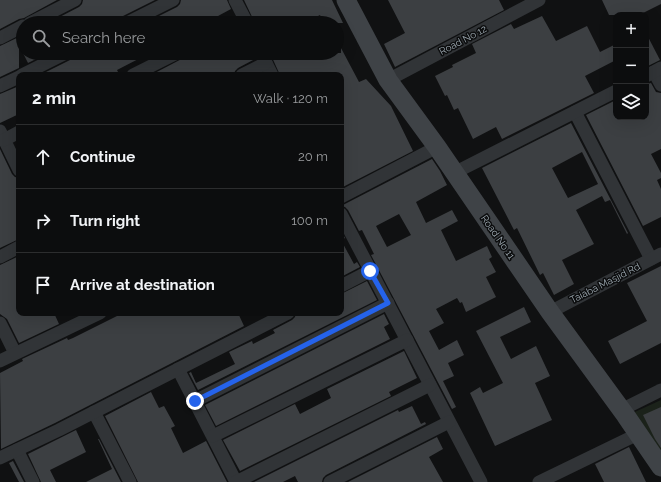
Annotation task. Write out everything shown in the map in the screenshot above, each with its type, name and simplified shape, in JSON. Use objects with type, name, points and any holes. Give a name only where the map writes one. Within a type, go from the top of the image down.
[{"type":"street","points":[[44,16],[76,0]]},
{"type":"street","points":[[141,16],[173,0]]},
{"type":"street","points":[[235,0],[241,16]]},
{"type":"street","name":"Road No 11","points":[[346,0],[388,80],[437,147],[550,312],[661,468]]},
{"type":"street","name":"Road No 12","points":[[388,80],[534,1]]},
{"type":"street","points":[[0,38],[16,30]]},
{"type":"street","points":[[28,72],[52,60]]},
{"type":"street","points":[[139,72],[163,60]]},
{"type":"street","points":[[246,72],[261,60]]},
{"type":"street","points":[[265,60],[271,72]]},
{"type":"street","points":[[654,72],[661,85]]},
{"type":"street","points":[[0,86],[16,78]]},
{"type":"street","points":[[454,172],[613,93]]},
{"type":"street","points":[[575,112],[656,257]]},
{"type":"street","points":[[16,133],[2,135],[16,164]]},
{"type":"street","points":[[344,195],[437,147]]},
{"type":"street","points":[[344,220],[481,482]]},
{"type":"street","points":[[0,257],[16,249]]},
{"type":"street","name":"Taiaba Masjid Rd","points":[[550,312],[656,257]]},
{"type":"street","points":[[344,284],[370,271]]},
{"type":"street","points":[[195,401],[388,303]]},
{"type":"street","points":[[0,361],[94,316]]},
{"type":"street","points":[[0,458],[282,316]]},
{"type":"street","points":[[0,323],[15,353]]},
{"type":"street","points":[[213,436],[406,340]]},
{"type":"street","points":[[178,369],[236,482],[430,385]]},
{"type":"street","points":[[621,410],[661,390]]},
{"type":"street","points":[[94,412],[130,482]]},
{"type":"street","points":[[330,482],[449,422]]},
{"type":"street","points":[[539,482],[638,434]]},
{"type":"street","points":[[17,450],[33,482]]},
{"type":"shaded area","points":[[661,400],[661,465],[626,416]]},
{"type":"building","points":[[0,0],[57,0],[28,16],[16,16],[16,21],[0,29]]},
{"type":"building","points":[[83,0],[155,0],[123,16],[62,16],[82,4]]},
{"type":"building","points":[[181,0],[227,0],[231,9],[218,16],[159,16],[180,4]]},
{"type":"building","points":[[244,0],[332,0],[340,16],[320,15],[252,16]]},
{"type":"building","points":[[388,0],[499,0],[504,10],[395,67],[384,44],[405,33]]},
{"type":"building","points":[[602,0],[661,0],[661,4],[645,12],[613,12],[613,15],[609,15]]},
{"type":"building","points":[[542,16],[556,41],[587,26],[600,52],[613,46],[613,62],[585,76],[594,93],[502,139],[496,127],[473,139],[458,108],[454,110],[447,95],[445,96],[435,76],[453,67],[452,65],[476,53],[472,44],[511,24],[514,29]]},
{"type":"building","points":[[16,38],[16,60],[19,60],[19,68],[0,77],[0,46]]},
{"type":"building","points":[[649,39],[660,60],[649,66]]},
{"type":"building","points":[[344,54],[359,82],[366,79],[391,106],[413,151],[344,186],[344,72],[279,72],[273,60],[344,60]]},
{"type":"building","points":[[26,60],[34,60],[28,63]]},
{"type":"building","points":[[70,60],[136,60],[117,70],[118,72],[46,72]]},
{"type":"building","points":[[180,60],[253,60],[238,68],[235,72],[157,72]]},
{"type":"building","points":[[649,83],[651,83],[656,92],[661,93],[661,149],[651,154],[661,173],[661,178],[657,180],[661,189],[661,217],[643,226],[586,115],[613,102],[613,120],[649,120]]},
{"type":"building","points":[[16,87],[16,115],[0,123],[0,94]]},
{"type":"building","points":[[571,123],[628,233],[627,234],[610,200],[605,202],[602,196],[576,210],[594,244],[562,260],[574,284],[554,295],[543,273],[540,275],[517,228],[514,230],[482,168]],"holes":[[[582,152],[598,184],[568,198],[552,168]]]},
{"type":"building","points":[[0,149],[12,174],[16,177],[16,240],[0,248]]},
{"type":"building","points":[[432,159],[447,185],[416,202],[426,223],[452,210],[458,221],[441,230],[456,261],[487,246],[492,257],[489,259],[496,272],[486,277],[496,297],[466,312],[462,302],[460,303],[457,298],[436,309],[444,323],[429,331],[439,350],[457,340],[464,355],[448,363],[454,376],[443,381],[456,407],[452,409],[371,255],[374,254],[362,230],[359,231],[344,204]],"holes":[[[399,214],[411,235],[387,247],[376,226]]]},
{"type":"building","points":[[344,246],[354,264],[357,262],[360,267],[344,275]]},
{"type":"building","points":[[16,257],[16,316],[55,316],[59,324],[19,343],[7,319],[0,314],[0,265]]},
{"type":"building","points":[[661,266],[661,343],[620,364],[608,341],[647,321],[627,283]]},
{"type":"building","points":[[367,281],[377,300],[198,390],[189,373],[191,372],[196,383],[235,364],[229,352],[252,341],[253,344],[275,333],[273,330],[292,320],[295,316],[344,316],[344,292]]},
{"type":"building","points":[[524,307],[531,322],[500,337],[511,359],[536,346],[550,376],[535,383],[552,420],[495,446],[470,393],[480,387],[483,393],[503,383],[476,331]]},
{"type":"building","points":[[384,314],[389,324],[384,327],[390,339],[216,426],[205,405]]},
{"type":"building","points":[[117,316],[239,316],[244,326],[1,449],[0,373],[23,361],[22,359],[67,338],[68,340]]},
{"type":"building","points":[[404,351],[417,378],[389,392],[391,396],[240,471],[223,440],[295,404],[300,414],[331,398],[327,389]]},
{"type":"building","points":[[151,392],[159,408],[164,406],[175,426],[171,428],[183,453],[206,441],[227,482],[138,482],[105,416]]},
{"type":"building","points":[[412,406],[421,424],[425,422],[426,424],[326,475],[322,482],[298,482],[295,476],[283,482],[254,482],[398,410],[399,412]]},
{"type":"building","points":[[661,407],[661,448],[643,415]]},
{"type":"building","points":[[76,430],[86,452],[50,470],[56,482],[41,482],[28,454]]},
{"type":"building","points":[[437,437],[443,449],[429,457],[443,482],[348,482]]},
{"type":"building","points":[[98,439],[121,482],[86,482],[112,469]]},
{"type":"building","points":[[629,447],[646,482],[604,482],[595,464]]},
{"type":"building","points":[[13,461],[24,482],[19,482],[9,463]]},
{"type":"route","points":[[195,401],[388,303],[370,271]]}]
